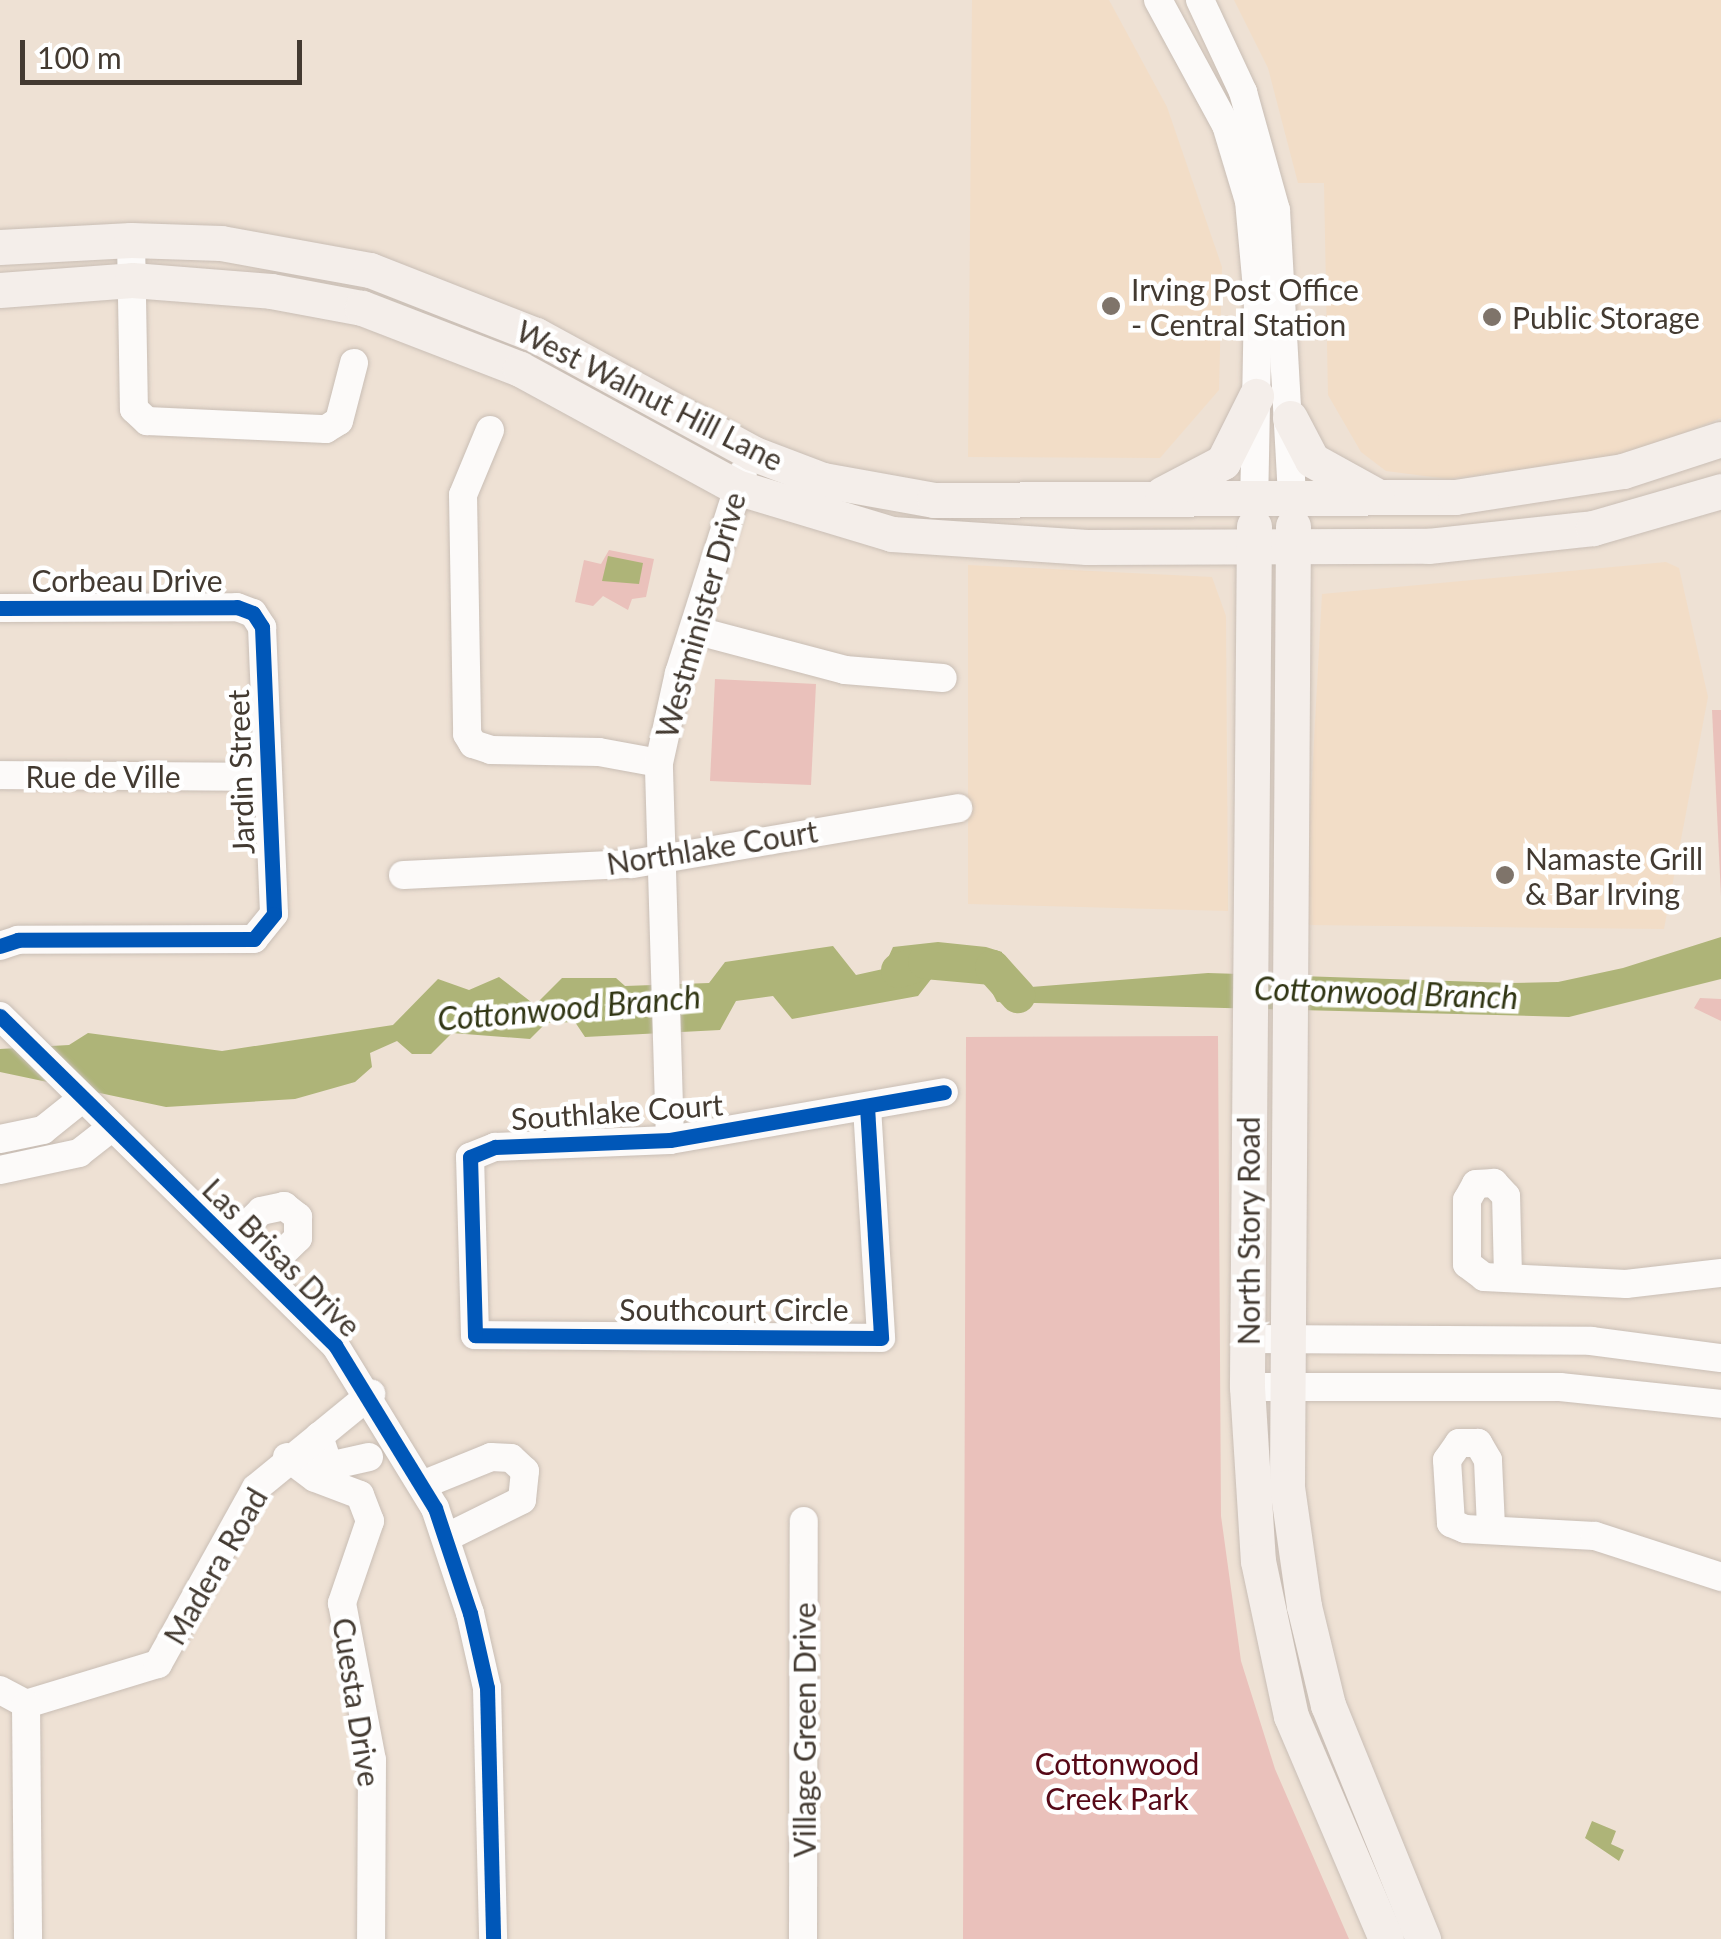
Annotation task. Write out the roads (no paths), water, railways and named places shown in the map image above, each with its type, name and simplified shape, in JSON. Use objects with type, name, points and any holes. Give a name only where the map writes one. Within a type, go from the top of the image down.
[{"type":"main road","name":"West Walnut Hill Lane","points":[[0,247],[131,240],[240,246],[370,270],[530,332],[752,453],[823,480],[934,500],[1397,501],[1582,480],[1721,439]]},
{"type":"main road","name":"West Walnut Hill Lane","points":[[0,290],[132,280],[271,291],[383,315],[520,368],[736,487],[838,522],[949,541],[1294,547],[1540,537],[1721,490]]},
{"type":"main road","points":[[383,315],[417,306],[502,338],[530,332]]},
{"type":"main road","points":[[1144,500],[1182,488],[1223,462],[1256,396]]},
{"type":"main road","points":[[1290,418],[1312,460],[1340,480],[1397,501]]},
{"type":"main road","points":[[1686,502],[1693,484],[1721,467]]},
{"type":"main road","name":"North Story Road","points":[[1254,500],[1270,764],[1287,957],[1284,1388],[1270,1488],[1268,1617],[1292,1716],[1386,1939]]},
{"type":"main road","name":"North Story Road","points":[[1292,500],[1294,547],[1246,953],[1247,1387],[1328,1706],[1423,1939]]},
{"type":"street","points":[[1158,0],[1217,105],[1249,201],[1258,300],[1254,500]]},
{"type":"street","points":[[1200,0],[1243,92],[1276,210],[1292,500]]},
{"type":"street","points":[[1217,105],[1243,92]]},
{"type":"street","points":[[131,240],[134,409],[147,422],[326,429],[339,422],[354,362]]},
{"type":"street","points":[[490,430],[463,495],[467,734],[473,744],[492,750],[599,752],[658,763]]},
{"type":"street","name":"Westminister Drive","points":[[670,1140],[658,858],[658,763],[736,487],[752,453]]},
{"type":"street","name":"Corbeau Drive","points":[[0,608],[237,607],[253,613]]},
{"type":"street","name":"Jardin Street","points":[[0,946],[18,940],[254,939],[267,930],[274,914],[262,627],[253,613]]},
{"type":"street","points":[[694,630],[845,670],[943,678]]},
{"type":"street","name":"Rue de Ville","points":[[0,775],[266,777]]},
{"type":"street","name":"Northlake Court","points":[[404,876],[632,864],[958,808]]},
{"type":"street","name":"Las Brisas Drive","points":[[5,1021],[335,1345],[371,1394],[422,1485],[447,1538],[487,1688],[493,1939]]},
{"type":"street","name":"Southlake Court","points":[[475,1335],[470,1157],[495,1147],[670,1140],[944,1092]]},
{"type":"street","points":[[0,1139],[43,1130],[83,1098]]},
{"type":"street","name":"Southcourt Circle","points":[[475,1335],[880,1338],[868,1106]]},
{"type":"street","points":[[0,1170],[79,1153],[111,1128]]},
{"type":"street","points":[[230,1242],[262,1211],[284,1206],[298,1217],[298,1238],[262,1273]]},
{"type":"street","points":[[1508,1276],[1626,1284],[1721,1273]]},
{"type":"street","points":[[1248,1339],[1574,1340],[1721,1358]]},
{"type":"street","points":[[1450,1387],[1451,1339]]},
{"type":"street","points":[[1572,1388],[1574,1340]]},
{"type":"street","points":[[1247,1387],[1572,1388],[1721,1404]]},
{"type":"street","name":"Madera Road","points":[[26,1704],[158,1664],[256,1488],[287,1457],[371,1394]]},
{"type":"street","points":[[319,1436],[329,1466],[370,1457]]},
{"type":"street","points":[[287,1457],[315,1478],[344,1488],[370,1457],[396,1439]]},
{"type":"street","points":[[422,1485],[490,1457],[511,1458],[525,1471],[522,1500],[447,1538]]},
{"type":"street","name":"Cuesta Drive","points":[[344,1488],[360,1494],[370,1521],[342,1603],[372,1760],[371,1939]]},
{"type":"street","name":"Village Green Drive","points":[[804,1521],[804,1939]]},
{"type":"street","points":[[1490,1528],[1595,1536],[1721,1577]]},
{"type":"street","points":[[0,1690],[26,1704],[28,1939]]},
{"type":"water","points":[[608,556],[643,563],[639,584],[602,581]]},
{"type":"water","points":[[1721,937],[1721,979],[1569,1017],[997,1002],[972,953],[946,960],[918,996],[792,1019],[773,996],[736,1001],[720,1030],[585,1037],[575,1022],[546,1023],[530,1039],[452,1033],[431,1054],[412,1054],[397,1041],[370,1053],[372,1067],[355,1082],[295,1099],[166,1107],[0,1072],[0,1049],[69,1045],[88,1033],[222,1051],[393,1025],[438,979],[469,990],[499,977],[535,1005],[562,978],[616,978],[625,986],[709,983],[725,962],[833,946],[856,975],[883,969],[893,947],[938,942],[986,947],[1002,952],[1002,972],[1013,983],[1031,987],[1208,973],[1510,983],[1558,982],[1623,968]]},
{"type":"water","points":[[1592,1821],[1616,1831],[1611,1844],[1624,1850],[1619,1861],[1585,1838]]},
{"type":"waterway","name":"Cottonwood Branch","points":[[898,970],[925,961],[992,967],[1017,995]]},
{"type":"place","name":"Irving Post Office - Central Station","points":[[1111,306]]},
{"type":"place","name":"Public Storage","points":[[1492,317]]},
{"type":"place","name":"Namaste Grill & Bar Irving","points":[[1505,875]]},
{"type":"park label","name":"Cottonwood Creek Park","points":[[1117,1780]]}]
